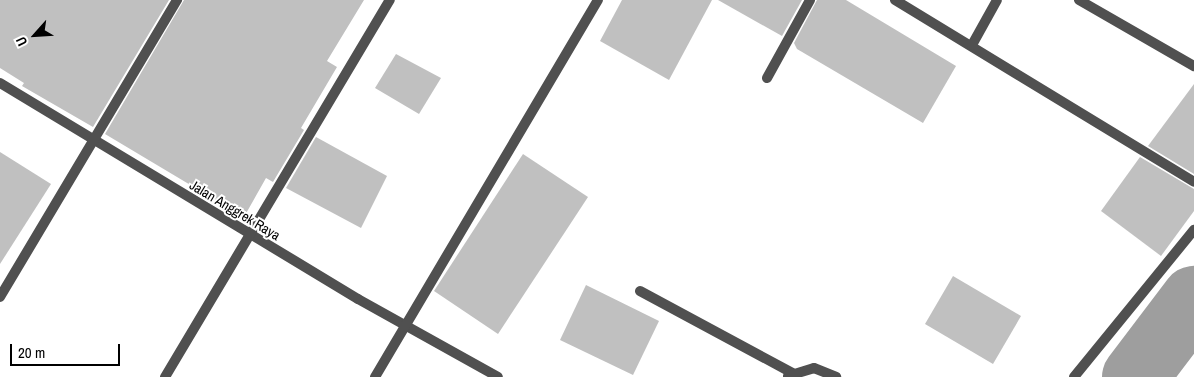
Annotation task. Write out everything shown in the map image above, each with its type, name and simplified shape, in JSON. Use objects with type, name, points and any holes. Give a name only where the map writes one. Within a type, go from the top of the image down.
[{"type":"street","points":[[0,297],[177,0]]},
{"type":"street","points":[[165,377],[253,236],[390,0]]},
{"type":"street","points":[[374,377],[598,0]]},
{"type":"street","points":[[767,78],[810,0]]},
{"type":"street","points":[[895,0],[972,45],[1194,182]]},
{"type":"street","points":[[972,45],[997,0]]},
{"type":"street","points":[[1080,0],[1194,66]]},
{"type":"street","name":"Jalan Anggrek Raya","points":[[0,83],[253,236],[498,377]]},
{"type":"street","points":[[1074,377],[1194,230]]},
{"type":"street","points":[[640,291],[790,375],[814,368],[836,377]]},
{"type":"building","points":[[0,0],[169,0],[93,127],[22,86],[24,83],[0,68]]},
{"type":"building","points":[[184,0],[364,0],[327,61],[337,67],[301,128],[304,130],[273,182],[266,178],[244,217],[105,134]]},
{"type":"building","points":[[622,0],[712,0],[669,80],[600,41]]},
{"type":"building","points":[[718,0],[802,0],[782,36]]},
{"type":"building","points":[[817,0],[846,0],[956,66],[923,123],[797,49],[794,43]]},
{"type":"building","points":[[396,54],[441,78],[419,114],[375,88]]},
{"type":"building","points":[[1194,84],[1194,174],[1148,146]]},
{"type":"building","points":[[316,137],[387,176],[361,228],[286,188]]},
{"type":"building","points":[[0,152],[51,184],[0,264]]},
{"type":"building","points":[[523,154],[588,197],[498,334],[434,291]]},
{"type":"building","points":[[1140,157],[1194,189],[1194,211],[1161,256],[1101,211]]},
{"type":"building","points":[[953,276],[1021,316],[993,364],[925,324]]},
{"type":"building","points":[[586,285],[659,321],[633,375],[560,340]]},
{"type":"waterway","points":[[1135,377],[1194,299]]}]
